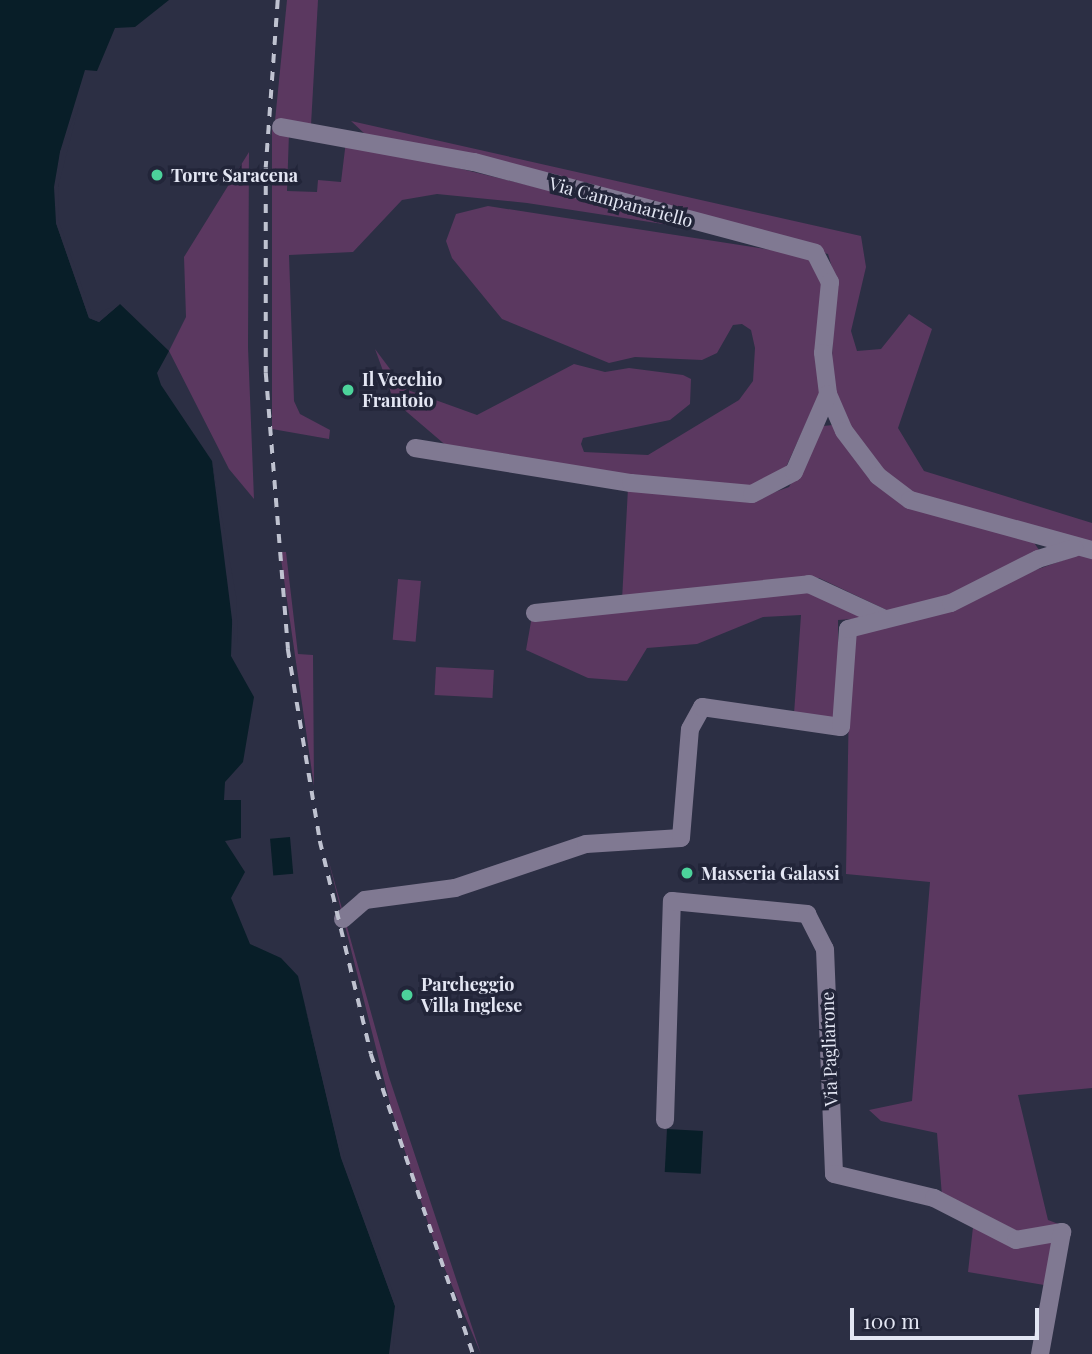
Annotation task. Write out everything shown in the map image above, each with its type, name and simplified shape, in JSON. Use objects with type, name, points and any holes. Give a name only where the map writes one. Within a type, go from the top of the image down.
[{"type":"street","name":"Via Campanariello","points":[[281,127],[463,159],[815,253],[830,282],[823,353],[828,394],[844,431],[878,476],[910,500],[1085,549]]},
{"type":"street","points":[[415,448],[631,483],[752,494],[794,472],[828,394]]},
{"type":"street","points":[[343,919],[365,900],[455,888],[586,844],[681,838],[690,729],[702,707],[841,727],[846,722],[845,638],[856,625],[951,603],[1038,559],[1085,549]]},
{"type":"street","points":[[535,613],[809,584],[885,619]]},
{"type":"street","name":"Via Pagliarone","points":[[665,1120],[672,901],[807,914],[825,950],[836,1178],[934,1198],[1024,1242],[1062,1232],[1040,1354]]},
{"type":"shaded area","points":[[287,0],[318,0],[311,125],[275,121]]},
{"type":"shaded area","points":[[351,121],[861,236],[866,267],[851,331],[857,351],[881,349],[909,314],[932,329],[898,428],[924,471],[1092,523],[1092,544],[904,491],[874,461],[845,419],[831,386],[835,278],[828,254],[366,135]]},
{"type":"shaded area","points":[[272,129],[289,133],[287,191],[317,192],[318,180],[341,182],[346,141],[734,235],[527,203],[437,194],[402,200],[353,252],[289,255],[294,401],[300,414],[330,430],[329,439],[272,429]]},
{"type":"shaded area","points":[[249,152],[248,347],[254,499],[229,469],[169,351],[186,317],[184,257]]},
{"type":"shaded area","points":[[488,206],[811,256],[824,277],[822,388],[781,478],[768,487],[675,484],[449,448],[394,401],[375,349],[405,389],[477,415],[574,364],[605,372],[629,368],[683,375],[691,379],[690,404],[670,420],[583,438],[581,444],[584,452],[648,455],[739,400],[753,381],[755,348],[751,330],[742,324],[733,325],[717,353],[702,360],[635,357],[609,363],[502,319],[452,258],[446,241],[456,214]]},
{"type":"shaded area","points":[[833,425],[881,484],[1033,541],[1039,550],[935,604],[893,613],[819,578],[622,600],[628,488],[758,498],[789,487],[823,426]]},
{"type":"shaded area","points":[[280,552],[286,552],[298,654],[313,655],[314,786]]},
{"type":"shaded area","points":[[1084,553],[1092,555],[1092,1088],[1018,1095],[1048,1220],[1061,1225],[1027,1238],[942,1196],[937,1133],[881,1121],[869,1110],[912,1101],[930,882],[846,874],[850,640],[854,633]]},
{"type":"shaded area","points":[[398,579],[421,581],[416,642],[393,640]]},
{"type":"shaded area","points":[[813,590],[866,618],[838,620],[838,718],[794,714],[801,615],[763,617],[697,644],[647,648],[627,681],[588,678],[526,650],[532,616]]},
{"type":"shaded area","points":[[436,667],[494,670],[492,698],[435,695]]},
{"type":"shaded area","points":[[327,855],[389,1077],[481,1354],[436,1248],[392,1111]]},
{"type":"shaded area","points":[[974,1218],[1015,1243],[1054,1233],[1050,1286],[968,1272]]},
{"type":"water","points":[[0,0],[169,0],[135,27],[115,28],[97,71],[85,70],[60,152],[56,223],[89,318],[99,322],[120,304],[169,351],[157,373],[161,385],[212,461],[233,596],[231,656],[254,697],[243,762],[225,782],[224,800],[241,800],[241,838],[225,841],[245,872],[231,898],[250,944],[281,958],[298,976],[341,1157],[395,1306],[389,1354],[0,1354]]},
{"type":"water","points":[[290,837],[293,874],[273,876],[270,839]]},
{"type":"water","points":[[667,1129],[703,1131],[701,1174],[665,1172]]},
{"type":"pier","points":[[79,106],[58,187],[59,222],[92,315],[120,304],[99,322],[89,318],[56,223],[54,187],[60,152]]},
{"type":"pier","points":[[212,461],[236,596],[238,643],[235,643]]},
{"type":"pier","points":[[304,1002],[344,1157],[398,1306],[393,1354],[395,1306],[341,1158]]},
{"type":"railway","points":[[278,0],[266,168],[266,373],[288,649],[320,841],[371,1054],[473,1354]]},
{"type":"place","name":"Torre Saracena","points":[[157,175]]},
{"type":"place","name":"Il Vecchio Frantoio","points":[[348,390]]},
{"type":"place","name":"Masseria Galassi","points":[[687,873]]},
{"type":"place","name":"Parcheggio Villa Inglese","points":[[407,995]]}]
